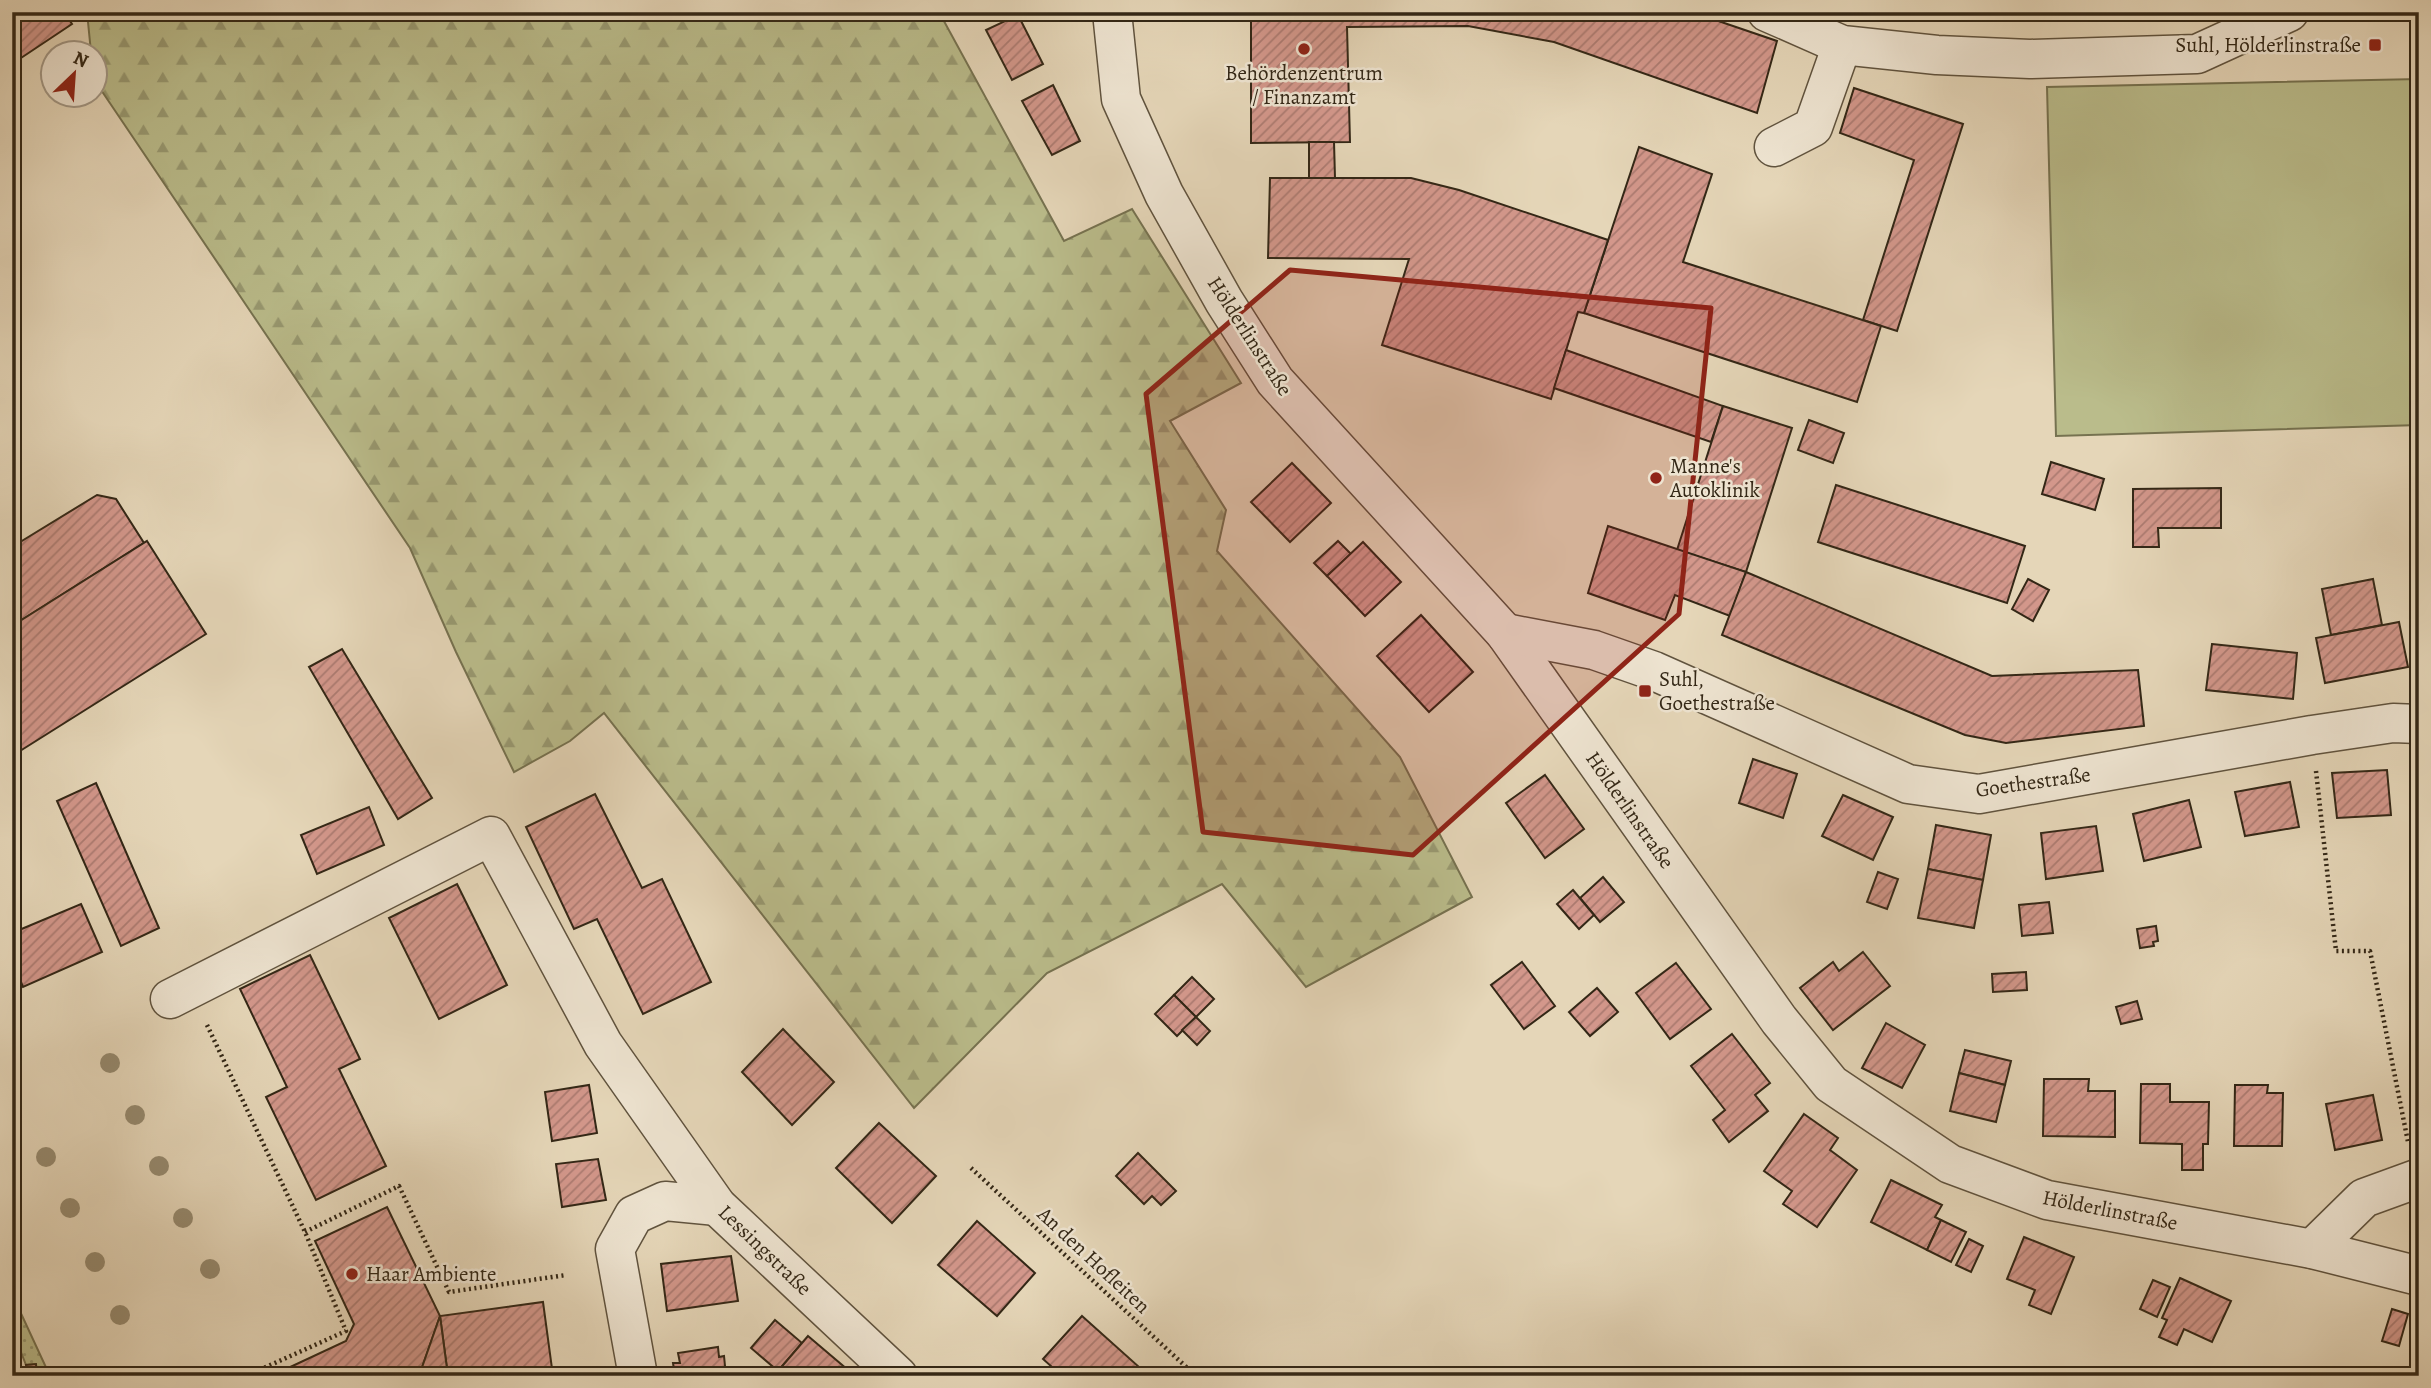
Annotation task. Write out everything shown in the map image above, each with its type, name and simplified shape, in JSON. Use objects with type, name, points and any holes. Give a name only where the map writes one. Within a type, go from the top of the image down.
[{"type":"street","name":"Hölderlinstraße","points":[[1112,12],[1121,99],[1164,194],[1268,369],[1505,633],[1779,1020],[1830,1084],[1950,1164],[2047,1200],[2312,1249],[2419,1276]]},
{"type":"street","points":[[1767,12],[1842,45],[1937,55],[2030,59],[2197,54],[2289,12]]},
{"type":"street","points":[[1774,147],[1813,127],[1842,45]]},
{"type":"street","name":"Goethestraße","points":[[1505,633],[1594,650],[1654,671],[1908,784],[1979,794],[2312,735],[2393,723],[2419,724]]},
{"type":"street","name":"Lessingstraße","points":[[180,994],[491,836],[603,1044],[717,1206],[898,1376]]},
{"type":"street","points":[[2312,1249],[2364,1198],[2417,1179]]},
{"type":"street","points":[[638,1376],[615,1249],[634,1215],[665,1201],[717,1206]]},
{"type":"path","points":[[2312,735],[2336,951],[2370,951],[2417,1179]]},
{"type":"path","points":[[180,994],[305,1232],[346,1331],[246,1376]]},
{"type":"path","name":"An den Hofleiten","points":[[971,1168],[1196,1376]]},
{"type":"path","points":[[305,1232],[399,1186],[449,1292],[566,1275]]},
{"type":"highlighted area","points":[[1290,270],[1711,308],[1679,614],[1413,855],[1203,832],[1146,394]]},
{"type":"green space","points":[[87,12],[939,12],[1064,241],[1132,209],[1241,383],[1170,421],[1226,510],[1217,551],[1400,757],[1472,897],[1306,987],[1222,884],[1047,973],[914,1108],[604,713],[570,741],[514,772],[410,548],[108,100],[108,38],[90,38]]},
{"type":"green space","points":[[2419,79],[2419,425],[2056,436],[2047,87]]},
{"type":"green space","points":[[12,1294],[50,1376],[37,1376],[35,1364],[26,1365],[12,1329]]},
{"type":"building","points":[[12,12],[64,12],[72,24],[51,38],[38,38],[38,47],[12,64]]},
{"type":"building","points":[[978,12],[996,12],[981,20]]},
{"type":"building","points":[[1251,12],[1692,12],[1777,41],[1757,113],[1554,42],[1468,26],[1347,27],[1350,142],[1251,143]]},
{"type":"building","points":[[1018,15],[1043,64],[1012,80],[986,30]]},
{"type":"building","points":[[1053,85],[1080,141],[1052,155],[1022,101]]},
{"type":"building","points":[[1854,88],[1963,124],[1897,331],[1863,320],[1914,160],[1840,133]]},
{"type":"building","points":[[1309,142],[1334,142],[1335,178],[1309,178]]},
{"type":"building","points":[[1639,147],[1712,174],[1683,262],[1881,326],[1857,402],[1584,313]]},
{"type":"building","points":[[1270,178],[1411,178],[1459,190],[1608,240],[1584,313],[1578,312],[1551,399],[1382,345],[1409,259],[1268,258]]},
{"type":"building","points":[[1566,350],[1723,406],[1711,442],[1554,388]]},
{"type":"building","points":[[1723,406],[1792,428],[1746,572],[1677,550]]},
{"type":"building","points":[[1809,420],[1844,433],[1833,463],[1798,450]]},
{"type":"building","points":[[2051,462],[2104,479],[2095,510],[2042,494]]},
{"type":"building","points":[[1292,463],[1331,503],[1290,542],[1251,502]]},
{"type":"building","points":[[1836,485],[2025,546],[2007,603],[1818,542]]},
{"type":"building","points":[[2221,488],[2221,528],[2158,528],[2159,547],[2133,547],[2133,489]]},
{"type":"building","points":[[97,495],[116,499],[144,543],[12,626],[12,547]]},
{"type":"building","points":[[1608,526],[1746,572],[1730,616],[1675,595],[1665,620],[1588,593]]},
{"type":"building","points":[[147,541],[206,634],[12,756],[12,626]]},
{"type":"building","points":[[1338,541],[1351,554],[1327,576],[1314,563]]},
{"type":"building","points":[[1363,542],[1401,582],[1365,616],[1327,576]]},
{"type":"building","points":[[1746,572],[1992,676],[2138,670],[2144,726],[2006,743],[1965,735],[1722,635]]},
{"type":"building","points":[[2028,579],[2049,590],[2033,621],[2012,609]]},
{"type":"building","points":[[2373,579],[2382,625],[2331,635],[2322,589]]},
{"type":"building","points":[[1421,615],[1473,672],[1429,712],[1377,656]]},
{"type":"building","points":[[2399,622],[2408,667],[2325,683],[2316,638]]},
{"type":"building","points":[[2212,644],[2297,653],[2293,699],[2206,690]]},
{"type":"building","points":[[342,649],[432,798],[398,819],[309,667]]},
{"type":"building","points":[[1753,759],[1797,774],[1783,818],[1739,803]]},
{"type":"building","points":[[2387,770],[2391,815],[2337,818],[2332,773]]},
{"type":"building","points":[[1545,775],[1584,829],[1545,858],[1506,803]]},
{"type":"building","points":[[2290,782],[2299,827],[2245,836],[2235,792]]},
{"type":"building","points":[[96,783],[159,928],[121,946],[57,801]]},
{"type":"building","points":[[595,794],[642,888],[662,879],[711,982],[643,1014],[597,919],[574,929],[526,827]]},
{"type":"building","points":[[1843,795],[1893,817],[1873,860],[1822,836]]},
{"type":"building","points":[[2189,800],[2201,847],[2144,861],[2133,814]]},
{"type":"building","points":[[369,807],[384,845],[317,874],[301,835]]},
{"type":"building","points":[[1936,825],[1991,835],[1983,880],[1928,869]]},
{"type":"building","points":[[2096,826],[2103,871],[2046,879],[2041,833]]},
{"type":"building","points":[[1928,869],[1983,880],[1974,928],[1918,918]]},
{"type":"building","points":[[1878,872],[1898,879],[1887,909],[1867,902]]},
{"type":"building","points":[[1603,877],[1624,902],[1600,922],[1580,898]]},
{"type":"building","points":[[457,884],[507,985],[439,1019],[389,918]]},
{"type":"building","points":[[1573,890],[1594,915],[1579,929],[1557,904]]},
{"type":"building","points":[[2049,902],[2053,933],[2022,936],[2019,905]]},
{"type":"building","points":[[81,904],[102,952],[23,987],[12,960],[12,933]]},
{"type":"building","points":[[2156,926],[2158,941],[2153,942],[2154,946],[2140,948],[2137,929]]},
{"type":"building","points":[[1863,952],[1890,986],[1833,1030],[1800,988],[1833,962],[1839,971]]},
{"type":"building","points":[[310,955],[360,1059],[339,1069],[386,1166],[316,1200],[266,1097],[287,1087],[240,989]]},
{"type":"building","points":[[1522,962],[1555,1006],[1524,1029],[1491,985]]},
{"type":"building","points":[[1676,963],[1711,1009],[1670,1039],[1636,993]]},
{"type":"building","points":[[2026,972],[2027,990],[1993,992],[1992,974]]},
{"type":"building","points":[[1192,977],[1214,999],[1196,1017],[1174,995]]},
{"type":"building","points":[[1597,988],[1618,1012],[1590,1036],[1569,1012]]},
{"type":"building","points":[[1174,995],[1196,1017],[1177,1036],[1155,1014]]},
{"type":"building","points":[[2137,1001],[2142,1019],[2121,1024],[2116,1007]]},
{"type":"building","points":[[1196,1017],[1210,1031],[1197,1045],[1182,1030]]},
{"type":"building","points":[[1886,1023],[1925,1045],[1902,1088],[1862,1068]]},
{"type":"building","points":[[783,1029],[834,1082],[792,1125],[742,1072]]},
{"type":"building","points":[[1732,1034],[1770,1083],[1755,1095],[1768,1111],[1729,1142],[1713,1120],[1725,1110],[1691,1066]]},
{"type":"building","points":[[1965,1050],[2011,1061],[2005,1085],[1959,1073]]},
{"type":"building","points":[[2419,1054],[2419,1093],[2412,1055]]},
{"type":"building","points":[[1959,1073],[2005,1085],[1996,1122],[1950,1111]]},
{"type":"building","points":[[2044,1079],[2089,1079],[2088,1091],[2115,1091],[2115,1137],[2043,1136]]},
{"type":"building","points":[[2141,1084],[2170,1084],[2170,1102],[2209,1102],[2208,1144],[2203,1144],[2203,1170],[2182,1170],[2182,1144],[2140,1143]]},
{"type":"building","points":[[589,1085],[597,1133],[552,1141],[545,1092]]},
{"type":"building","points":[[2235,1085],[2268,1085],[2267,1093],[2283,1093],[2282,1146],[2234,1146]]},
{"type":"building","points":[[2373,1095],[2382,1140],[2335,1150],[2326,1104]]},
{"type":"building","points":[[1804,1114],[1838,1138],[1830,1150],[1857,1170],[1817,1227],[1783,1204],[1792,1191],[1764,1171]]},
{"type":"building","points":[[879,1123],[936,1176],[892,1223],[836,1168]]},
{"type":"building","points":[[1138,1153],[1176,1191],[1161,1205],[1152,1196],[1144,1204],[1116,1176]]},
{"type":"building","points":[[598,1159],[606,1200],[562,1207],[556,1164]]},
{"type":"building","points":[[1891,1180],[1942,1205],[1935,1217],[1941,1220],[1927,1250],[1871,1222]]},
{"type":"building","points":[[387,1207],[440,1316],[419,1376],[271,1376],[346,1341],[354,1324],[315,1241]]},
{"type":"building","points":[[1941,1220],[1966,1232],[1951,1262],[1927,1250]]},
{"type":"building","points":[[977,1221],[1035,1273],[997,1316],[938,1265]]},
{"type":"building","points":[[2024,1237],[2074,1257],[2051,1314],[2029,1305],[2035,1290],[2007,1279]]},
{"type":"building","points":[[1969,1239],[1983,1246],[1971,1272],[1956,1265]]},
{"type":"building","points":[[731,1256],[738,1301],[667,1311],[661,1264]]},
{"type":"building","points":[[2180,1278],[2231,1301],[2212,1342],[2184,1329],[2177,1345],[2159,1337],[2167,1320],[2162,1318]]},
{"type":"building","points":[[2153,1280],[2170,1287],[2157,1317],[2140,1309]]},
{"type":"building","points":[[543,1302],[553,1376],[448,1376],[440,1316]]},
{"type":"building","points":[[2392,1309],[2408,1314],[2399,1346],[2382,1341]]},
{"type":"building","points":[[440,1316],[448,1376],[419,1376]]},
{"type":"building","points":[[1082,1316],[1139,1367],[1131,1376],[1062,1376],[1043,1359]]},
{"type":"building","points":[[775,1320],[802,1343],[778,1371],[751,1348]]},
{"type":"building","points":[[808,1336],[848,1370],[844,1376],[783,1376],[778,1371]]},
{"type":"building","points":[[718,1347],[719,1357],[724,1356],[726,1376],[675,1376],[673,1363],[680,1363],[678,1353]]},
{"type":"building","points":[[36,1364],[37,1376],[28,1376],[26,1365]]},
{"type":"building","points":[[1965,1369],[1967,1376],[1935,1376]]},
{"type":"place","name":"Suhl, Hölderlinstraße","points":[[2375,45]]},
{"type":"place","name":"Behördenzentrum / Finanzamt","points":[[1304,49]]},
{"type":"place","name":"Manne's Autoklinik","points":[[1656,478]]},
{"type":"place","name":"Suhl, Goethestraße","points":[[1645,691]]},
{"type":"place","name":"Haar Ambiente","points":[[352,1274]]}]
